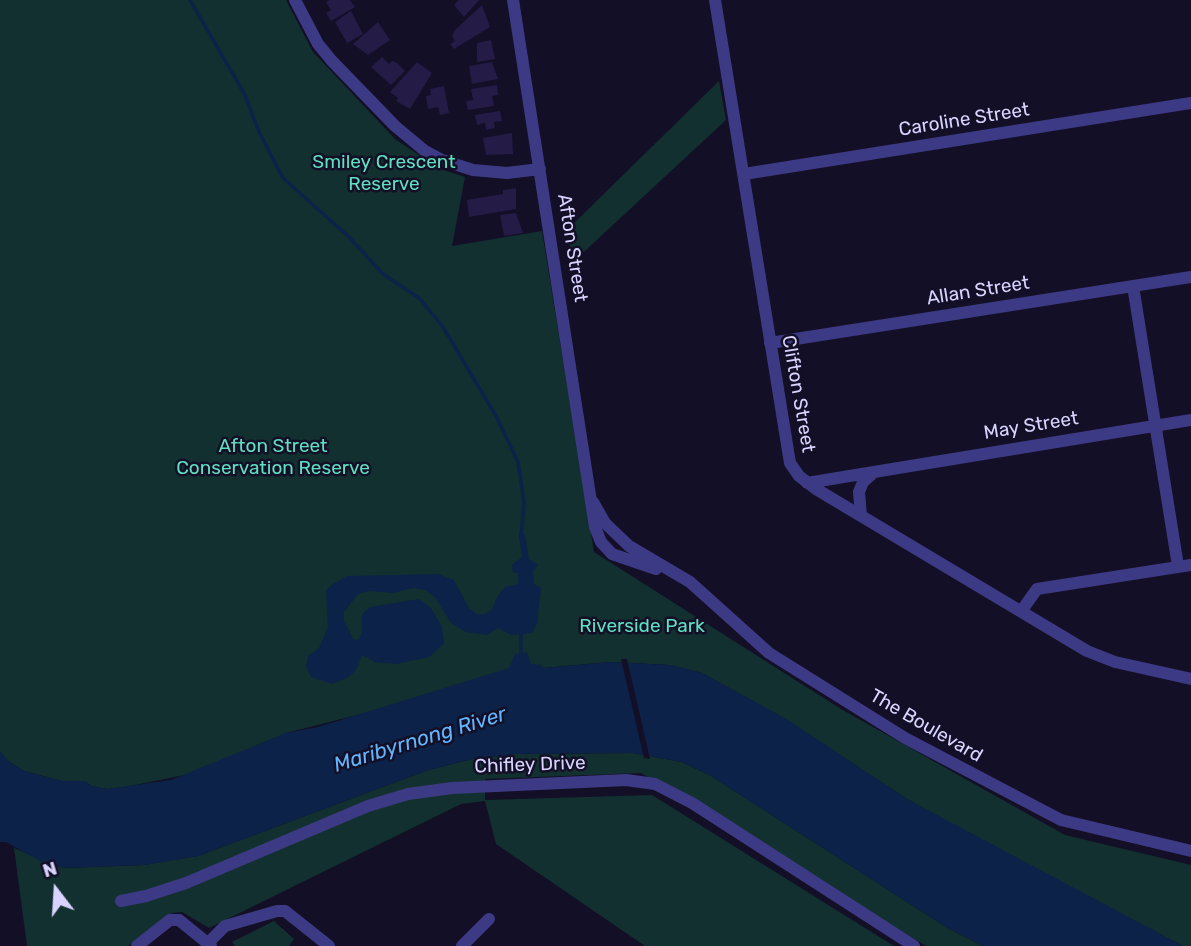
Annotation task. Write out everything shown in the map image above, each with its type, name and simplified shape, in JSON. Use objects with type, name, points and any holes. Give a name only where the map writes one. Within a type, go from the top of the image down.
[{"type":"street","points":[[295,0],[318,44],[332,61],[395,126],[425,151],[442,160],[473,170],[507,173],[540,169]]},
{"type":"street","name":"Afton Street","points":[[513,0],[593,502]]},
{"type":"street","name":"Clifton Street","points":[[715,0],[790,463],[807,483],[1087,650],[1115,662],[1191,679]]},
{"type":"street","name":"Caroline Street","points":[[744,174],[1191,103]]},
{"type":"street","name":"Allan Street","points":[[770,343],[1191,277]]},
{"type":"street","points":[[1022,610],[1037,590],[1185,566],[1156,425],[1133,286]]},
{"type":"street","name":"May Street","points":[[807,483],[1191,420]]},
{"type":"street","points":[[861,516],[859,492],[863,482],[877,471]]},
{"type":"street","name":"The Boulevard","points":[[593,502],[615,533],[645,557],[690,582],[760,646],[788,667],[905,738],[1061,820],[1191,851]]},
{"type":"street","name":"Chifley Drive","points":[[121,901],[186,883],[368,806],[408,794],[452,788],[626,780],[655,784],[692,803],[914,946]]},
{"type":"street","points":[[137,946],[170,920],[179,920],[209,944],[225,926],[277,911],[285,911],[329,946]]},
{"type":"street","points":[[462,946],[489,919]]},
{"type":"green space","name":"Afton Street Conservation Reserve","points":[[0,0],[286,0],[313,52],[395,139],[440,169],[465,177],[452,246],[542,231],[594,552],[841,709],[1065,835],[1191,865],[1191,946],[1183,946],[1000,851],[907,799],[787,720],[702,673],[670,665],[611,662],[543,668],[286,733],[190,774],[125,787],[107,789],[91,786],[85,781],[62,781],[24,771],[9,762],[0,752]]},
{"type":"green space","points":[[719,81],[726,120],[573,262],[567,230]]},
{"type":"green space","points":[[633,753],[682,762],[711,776],[949,929],[983,946],[926,946],[641,773],[485,779],[485,800],[652,795],[894,946],[645,946],[496,844],[485,801],[461,804],[209,928],[182,912],[172,913],[128,946],[27,946],[14,848],[63,868],[144,865],[198,856],[428,770],[472,759],[516,754]]},
{"type":"green space","points":[[274,921],[294,939],[289,946],[235,946],[232,942]]},
{"type":"water","points":[[519,534],[525,535],[529,559],[538,565],[533,572],[534,584],[541,588],[537,624],[532,633],[511,635],[498,628],[487,635],[466,632],[451,623],[435,597],[425,590],[413,588],[393,593],[369,591],[358,594],[344,612],[344,621],[354,640],[359,639],[362,632],[362,614],[370,607],[419,599],[431,608],[442,627],[444,644],[429,657],[396,664],[375,662],[362,655],[356,670],[347,678],[332,684],[311,677],[306,666],[308,656],[319,648],[328,627],[326,590],[333,584],[347,576],[438,574],[454,580],[469,608],[477,614],[485,614],[492,610],[505,587],[518,584],[518,573],[513,572],[512,565],[522,557]]},
{"type":"water","name":"Maribyrnong River","points":[[527,652],[531,664],[541,665],[543,668],[611,662],[670,665],[702,673],[788,720],[907,799],[1183,946],[983,946],[949,929],[711,776],[682,762],[633,753],[516,754],[472,759],[428,770],[198,856],[144,865],[63,868],[42,862],[6,842],[0,842],[0,752],[9,762],[24,771],[62,781],[85,781],[91,786],[107,789],[171,780],[286,733],[318,727],[509,668],[515,654]]},
{"type":"pier","points":[[621,659],[627,659],[650,759],[644,758]]},
{"type":"building","points":[[350,0],[355,7],[331,21],[326,13],[331,10],[326,2]]},
{"type":"building","points":[[459,0],[479,0],[464,17],[454,5]]},
{"type":"building","points":[[482,5],[490,27],[454,49],[450,44],[455,41],[452,36],[455,30]]},
{"type":"building","points":[[351,11],[363,34],[347,43],[335,22]]},
{"type":"building","points":[[378,22],[390,40],[368,55],[353,44]]},
{"type":"building","points":[[491,40],[495,59],[477,62],[477,43]]},
{"type":"building","points":[[382,57],[389,64],[392,61],[397,63],[405,71],[391,85],[371,67]]},
{"type":"building","points":[[417,62],[432,73],[410,109],[396,101],[398,98],[390,92]]},
{"type":"building","points":[[492,62],[498,79],[472,84],[469,66]]},
{"type":"building","points":[[497,85],[498,95],[492,96],[494,106],[468,110],[466,101],[473,100],[471,89]]},
{"type":"building","points":[[444,86],[449,113],[440,115],[438,107],[428,109],[426,96],[431,95],[430,89]]},
{"type":"building","points":[[500,111],[502,121],[494,122],[495,128],[486,130],[485,123],[477,125],[475,115]]},
{"type":"building","points":[[512,133],[513,154],[486,155],[483,138]]},
{"type":"building","points":[[516,188],[516,209],[469,217],[467,200],[503,194],[503,190]]},
{"type":"building","points":[[516,213],[523,233],[504,236],[500,215]]},
{"type":"waterway","points":[[190,0],[245,95],[259,132],[283,178],[349,237],[383,274],[419,298],[443,327],[496,416],[518,462],[524,502],[521,539]]},
{"type":"waterway","points":[[521,630],[521,657]]},
{"type":"park label","name":"Smiley Crescent Reserve","points":[[384,174]]},
{"type":"park label","name":"Riverside Park","points":[[642,627]]}]
